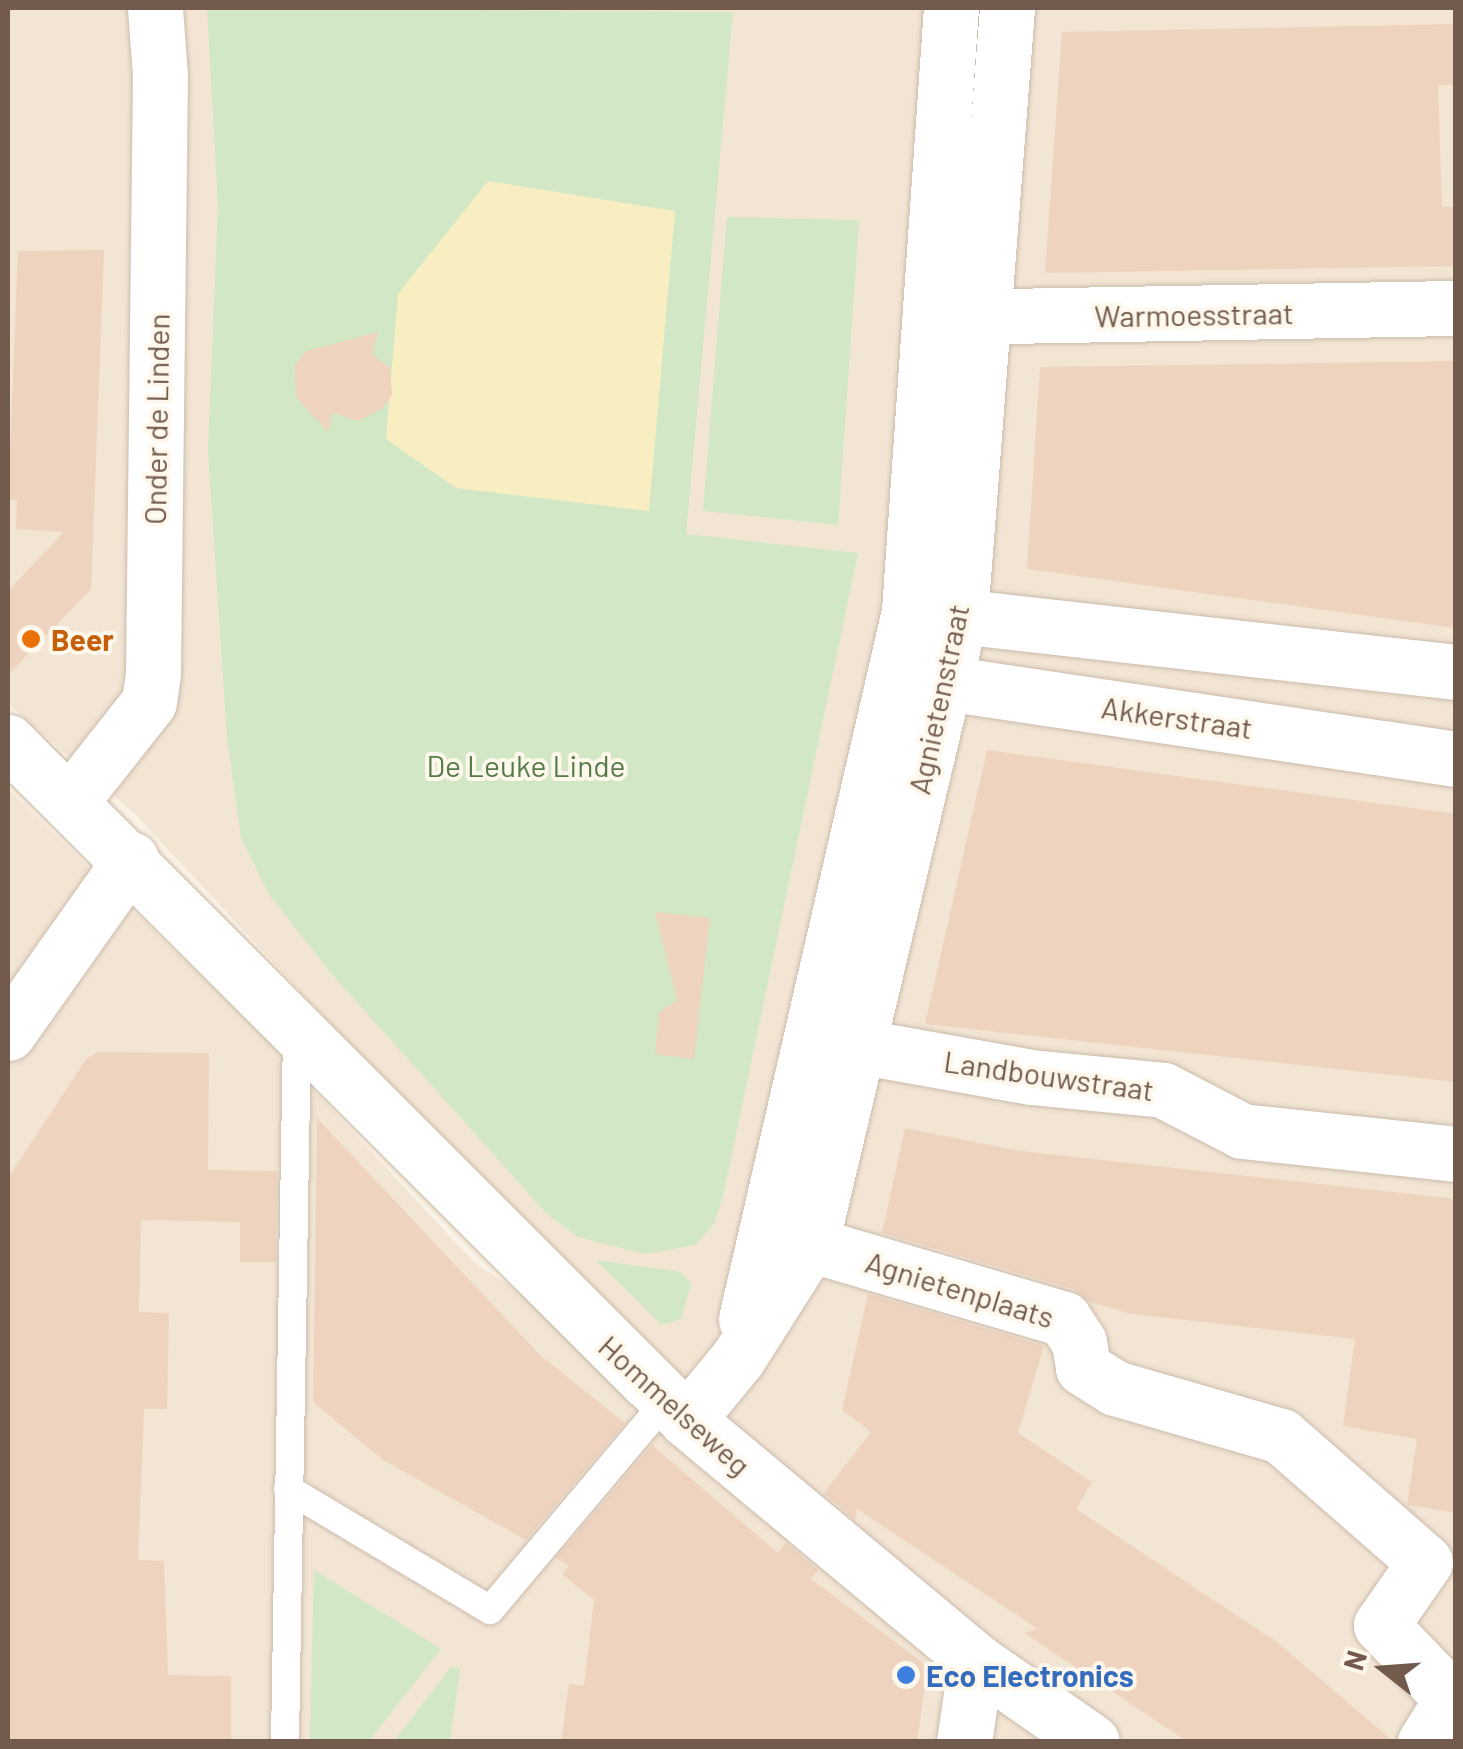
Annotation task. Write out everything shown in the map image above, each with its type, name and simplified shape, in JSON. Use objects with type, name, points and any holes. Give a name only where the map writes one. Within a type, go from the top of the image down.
[{"type":"street","name":"Onder de Linden","points":[[70,802],[149,702],[153,672],[160,75],[155,8]]},
{"type":"street","name":"Agnietenstraat","points":[[951,8],[958,318]]},
{"type":"street","name":"Agnietenstraat","points":[[677,1410],[738,1358],[789,1238],[836,1042],[934,613],[958,318],[1007,8]]},
{"type":"street","name":"Warmoesstraat","points":[[958,318],[1456,308]]},
{"type":"street","points":[[934,613],[1456,672]]},
{"type":"street","name":"Akkerstraat","points":[[920,680],[1456,759]]},
{"type":"street","name":"Hommelseweg","points":[[8,742],[297,1025],[540,1279],[677,1410],[976,1661],[1092,1742]]},
{"type":"street","points":[[8,1033],[130,859]]},
{"type":"street","name":"Landbouwstraat","points":[[836,1042],[1031,1077],[1163,1090],[1242,1132],[1456,1154]]},
{"type":"street","name":"Agnietenplaats","points":[[789,1238],[1064,1319],[1079,1342],[1083,1368],[1115,1388],[1281,1436],[1425,1562],[1382,1626],[1439,1720]]},
{"type":"street","points":[[964,1742],[976,1661]]},
{"type":"lane","points":[[284,1742],[297,1025]]},
{"type":"lane","points":[[288,1489],[490,1610],[677,1410]]},
{"type":"shaded area","points":[[8,8],[1455,8],[1455,1741],[1127,1741],[1030,1679],[933,1603],[576,1287],[134,813],[8,704]]},
{"type":"shaded area","points":[[8,789],[268,1041],[476,1264],[523,1294],[1054,1741],[8,1741]]},
{"type":"green space","name":"De Leuke Linde","points":[[207,8],[733,12],[686,534],[858,553],[723,1196],[715,1222],[695,1245],[645,1254],[578,1237],[547,1214],[330,972],[268,893],[241,837],[227,737],[208,451],[218,205]]},
{"type":"green space","points":[[727,217],[859,220],[838,525],[703,511]]},
{"type":"green space","points":[[596,1260],[681,1272],[691,1284],[681,1319],[662,1325]]},
{"type":"green space","points":[[314,1570],[441,1649],[369,1741],[310,1741]]},
{"type":"green space","points":[[451,1667],[460,1669],[450,1741],[394,1741]]},
{"type":"sand","points":[[488,181],[675,211],[649,511],[456,488],[386,439],[398,294]]},
{"type":"building","points":[[1456,24],[1456,85],[1438,85],[1442,207],[1456,207],[1456,266],[1045,273],[1062,32]]},
{"type":"building","points":[[104,250],[91,589],[8,675],[8,591],[64,532],[16,529],[17,500],[8,499],[18,251]]},
{"type":"building","points":[[378,332],[372,354],[390,368],[392,395],[382,409],[358,421],[333,413],[328,432],[296,397],[295,365],[306,351]]},
{"type":"building","points":[[1456,361],[1456,628],[1027,569],[1040,367]]},
{"type":"building","points":[[987,750],[1456,814],[1456,1082],[925,1024]]},
{"type":"building","points":[[655,912],[710,918],[694,1059],[655,1054],[659,1013],[677,1000]]},
{"type":"building","points":[[98,1052],[209,1053],[208,1170],[277,1171],[276,1262],[240,1262],[240,1222],[141,1220],[139,1312],[169,1313],[167,1409],[144,1409],[138,1560],[164,1561],[168,1675],[231,1676],[231,1742],[8,1742],[8,1178],[87,1058]]},
{"type":"building","points":[[317,1118],[540,1355],[625,1423],[526,1540],[383,1460],[313,1402]]},
{"type":"building","points":[[905,1128],[1021,1151],[1456,1199],[1456,1513],[1407,1505],[1417,1439],[1343,1426],[1355,1339],[1132,1314],[1090,1302],[1073,1289],[882,1233]]},
{"type":"building","points":[[868,1294],[1044,1346],[1018,1433],[1092,1482],[1076,1509],[1277,1642],[1394,1742],[1188,1742],[1024,1633],[1038,1629],[857,1509],[855,1520],[824,1493],[871,1432],[842,1410]]},
{"type":"building","points":[[652,1445],[778,1553],[786,1543],[818,1570],[811,1579],[922,1662],[927,1673],[917,1742],[561,1742],[569,1684],[584,1686],[594,1600],[562,1574],[569,1566],[556,1558]]},
{"type":"place","name":"Beer","points":[[31,639]]},
{"type":"place","name":"Eco Electronics","points":[[906,1675]]}]
